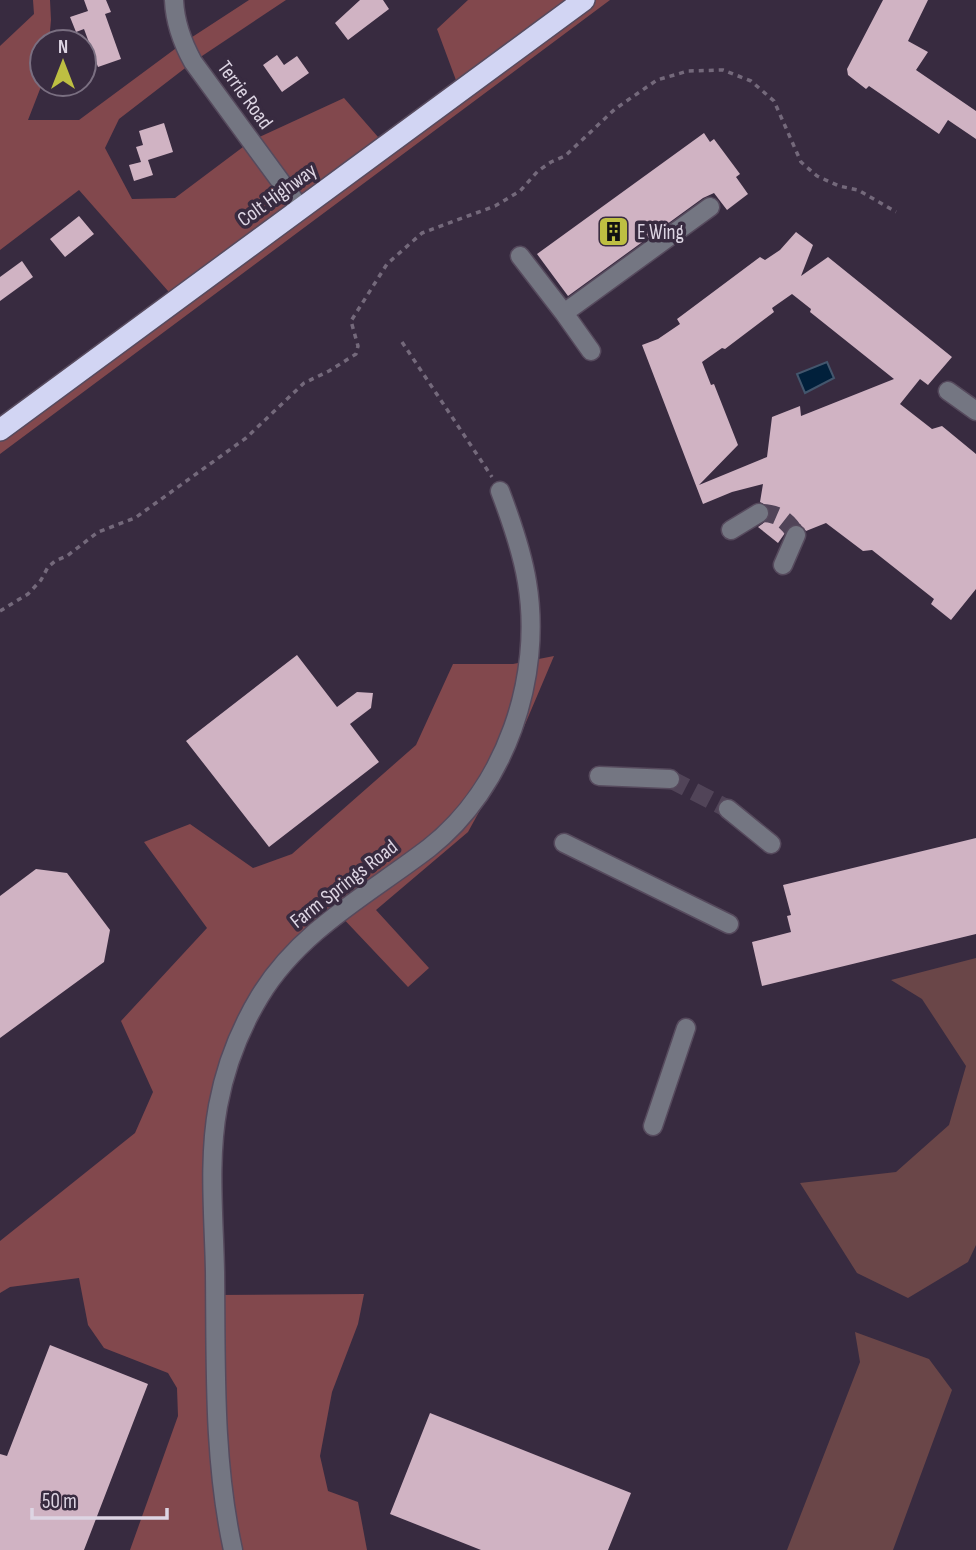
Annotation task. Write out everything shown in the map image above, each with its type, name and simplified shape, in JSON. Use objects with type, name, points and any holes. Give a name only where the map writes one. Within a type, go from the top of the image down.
[{"type":"highway","name":"Colt Highway","points":[[0,430],[584,0]]},
{"type":"street","name":"Terrie Road","points":[[174,0],[177,24],[193,62],[300,208]]},
{"type":"street","points":[[564,313],[710,207]]},
{"type":"street","points":[[520,256],[591,351]]},
{"type":"street","points":[[948,391],[976,411]]},
{"type":"street","name":"Farm Springs Road","points":[[233,1550],[223,1493],[217,1431],[213,1168],[220,1097],[247,1021],[277,973],[322,926],[431,846],[457,822],[479,794],[504,751],[528,673],[531,612],[517,541],[500,491]]},
{"type":"street","points":[[731,530],[759,513]]},
{"type":"street","points":[[783,565],[796,536]]},
{"type":"street","points":[[599,776],[670,779]]},
{"type":"street","points":[[728,809],[771,844]]},
{"type":"street","points":[[564,843],[729,924]]},
{"type":"street","points":[[653,1126],[686,1028]]},
{"type":"path","points":[[0,611],[28,594],[55,561],[67,556],[98,532],[135,518],[246,438],[304,383],[356,354],[358,346],[351,321],[387,264],[422,233],[495,206],[520,191],[538,172],[565,156],[615,109],[657,80],[688,71],[723,70],[751,81],[774,101],[801,162],[817,176],[839,186],[858,190],[896,212]]},
{"type":"path","points":[[402,342],[478,453],[500,491]]},
{"type":"shaded area","points":[[33,0],[50,0],[50,28],[28,28],[28,98],[37,98],[28,120],[79,120],[183,43],[249,0],[286,0],[193,62],[119,119],[105,148],[132,199],[175,198],[251,141],[344,98],[385,145],[460,91],[437,29],[468,0],[610,0],[0,454],[0,430],[176,300],[79,190],[0,250],[0,46],[34,14]]},
{"type":"shaded area","points":[[554,656],[518,741],[468,832],[376,910],[429,968],[408,987],[338,913],[261,995],[218,1107],[215,1295],[364,1294],[358,1324],[332,1392],[320,1456],[328,1491],[358,1502],[367,1550],[130,1550],[178,1416],[177,1388],[168,1373],[104,1348],[88,1325],[79,1278],[10,1287],[0,1293],[0,1241],[135,1133],[153,1092],[121,1021],[207,928],[144,842],[190,824],[253,868],[292,854],[416,745],[453,664],[513,664]]},
{"type":"shaded area","points":[[976,958],[976,1245],[968,1262],[908,1298],[857,1273],[800,1183],[896,1172],[949,1125],[966,1066],[922,999],[891,980]]},
{"type":"shaded area","points":[[855,1332],[929,1359],[952,1390],[893,1550],[787,1550],[860,1362]]},
{"type":"water","points":[[827,362],[834,378],[805,393],[797,374]]},
{"type":"building","points":[[84,0],[106,0],[111,12],[105,14],[121,59],[98,67],[98,28],[74,28],[70,17],[88,11]]},
{"type":"building","points":[[360,0],[383,0],[389,9],[348,40],[335,23]]},
{"type":"building","points":[[883,0],[928,0],[908,41],[928,52],[916,70],[976,111],[976,139],[948,120],[939,134],[869,86],[866,89],[848,75],[847,69]]},
{"type":"building","points":[[277,55],[284,65],[297,56],[309,73],[282,92],[263,65]]},
{"type":"building","points":[[164,123],[173,152],[148,160],[153,175],[134,181],[129,165],[141,162],[136,147],[143,145],[139,131]]},
{"type":"building","name":"E Wing","points":[[704,133],[710,142],[714,139],[740,174],[736,177],[748,194],[727,210],[714,193],[703,198],[568,296],[537,254]]},
{"type":"building","points":[[79,216],[94,234],[65,257],[50,239]]},
{"type":"building","points":[[796,232],[813,245],[801,276],[828,257],[952,357],[928,385],[920,379],[900,404],[932,429],[942,426],[976,454],[976,589],[951,620],[931,604],[934,599],[872,550],[863,551],[826,523],[806,531],[800,524],[790,526],[778,543],[758,527],[769,519],[770,513],[768,507],[760,502],[763,484],[732,492],[703,504],[642,345],[658,339],[680,324],[677,319],[760,257],[765,260],[780,250]],"holes":[[[792,294],[811,309],[810,312],[894,379],[801,416],[800,406],[772,417],[767,457],[699,485],[738,445],[714,384],[711,385],[702,362],[722,348],[725,349],[774,312],[772,308]]]},
{"type":"building","points":[[22,261],[33,277],[0,301],[0,277]]},
{"type":"building","points":[[297,655],[337,707],[357,692],[373,693],[371,708],[350,724],[379,762],[269,847],[186,741]]},
{"type":"building","points":[[976,838],[976,934],[762,986],[752,942],[791,932],[787,916],[791,915],[783,885]]},
{"type":"building","points":[[36,869],[67,873],[110,930],[104,962],[0,1038],[0,896]]},
{"type":"building","points":[[50,1345],[148,1384],[84,1550],[0,1550],[0,1454],[7,1456]]},
{"type":"building","points":[[430,1413],[631,1493],[608,1550],[481,1550],[390,1514]]},
{"type":"tunnel","points":[[759,513],[781,518],[796,535]]},
{"type":"tunnel","points":[[670,779],[728,809]]},
{"type":"place","name":"E Wing","points":[[614,232]]}]
